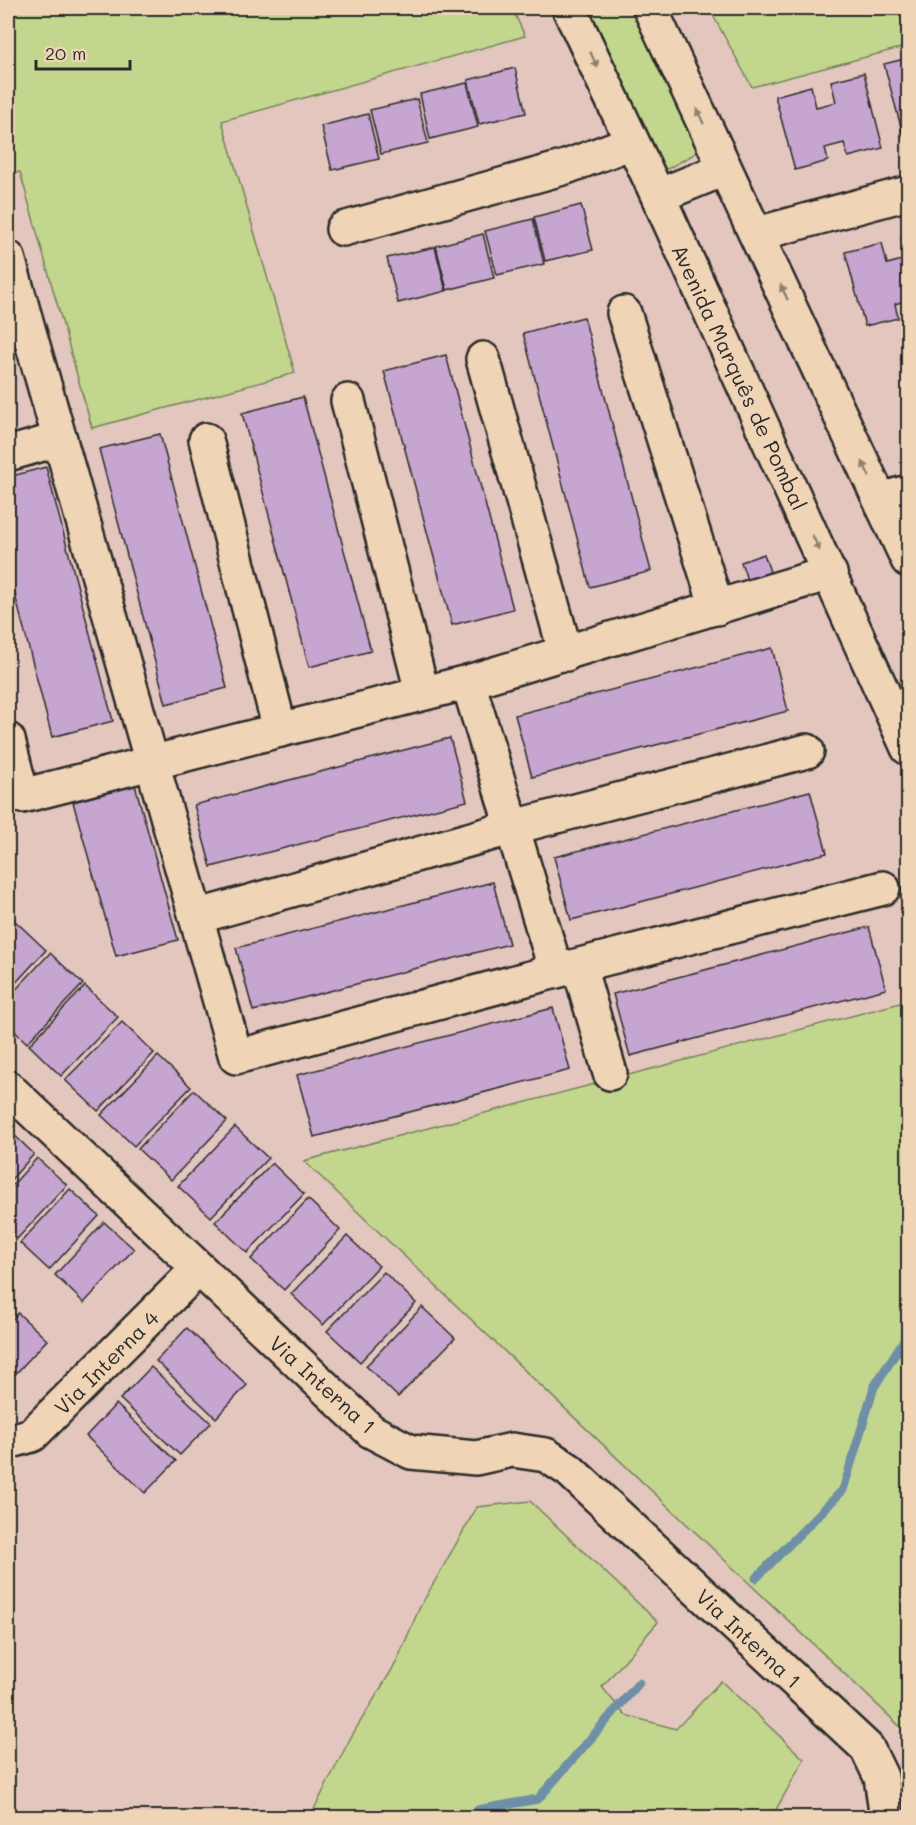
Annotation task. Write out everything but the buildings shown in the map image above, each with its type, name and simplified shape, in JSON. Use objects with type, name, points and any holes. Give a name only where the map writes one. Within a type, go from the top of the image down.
[{"type":"street","name":"Avenida Marquês de Pombal","points":[[569,8],[658,196],[909,748]]},
{"type":"street","points":[[650,8],[724,169],[895,496],[909,560]]},
{"type":"street","points":[[343,229],[566,166],[632,142]]},
{"type":"street","points":[[658,196],[724,169]]},
{"type":"street","points":[[757,234],[909,193]]},
{"type":"street","points":[[8,258],[12,292],[60,439],[236,1057],[883,888]]},
{"type":"street","points":[[624,313],[717,608]]},
{"type":"street","points":[[483,359],[566,654]]},
{"type":"street","points":[[348,401],[422,692]]},
{"type":"street","points":[[8,454],[60,439]]},
{"type":"street","points":[[206,440],[280,730]]},
{"type":"street","points":[[8,740],[22,796],[468,682],[830,573]]},
{"type":"street","points":[[468,682],[513,827],[567,969],[610,1073]]},
{"type":"street","points":[[196,917],[513,827],[807,751]]},
{"type":"street","name":"Via Interna 1","points":[[8,1088],[197,1270],[371,1431],[411,1452],[476,1458],[512,1450],[546,1455],[569,1470],[867,1748],[881,1777],[887,1818]]},
{"type":"street","name":"Via Interna 4","points":[[8,1442],[32,1435],[197,1270]]},
{"type":"green space","points":[[8,8],[512,8],[525,36],[222,121],[295,373],[92,428],[20,172],[8,175]]},
{"type":"green space","points":[[590,8],[631,8],[698,152],[660,173]]},
{"type":"green space","points":[[709,8],[908,8],[908,46],[752,87]]},
{"type":"green space","points":[[908,1001],[908,1734],[304,1161]]},
{"type":"green space","points":[[530,1501],[658,1622],[602,1687],[625,1715],[676,1729],[721,1681],[804,1759],[772,1817],[310,1817],[351,1737],[396,1663],[419,1609],[477,1507]]},
{"type":"green space","points":[[8,1786],[13,1817],[8,1817]]},
{"type":"waterway","points":[[756,1578],[843,1490],[874,1387],[908,1334]]},
{"type":"waterway","points":[[473,1818],[477,1810],[538,1799],[639,1683]]}]
